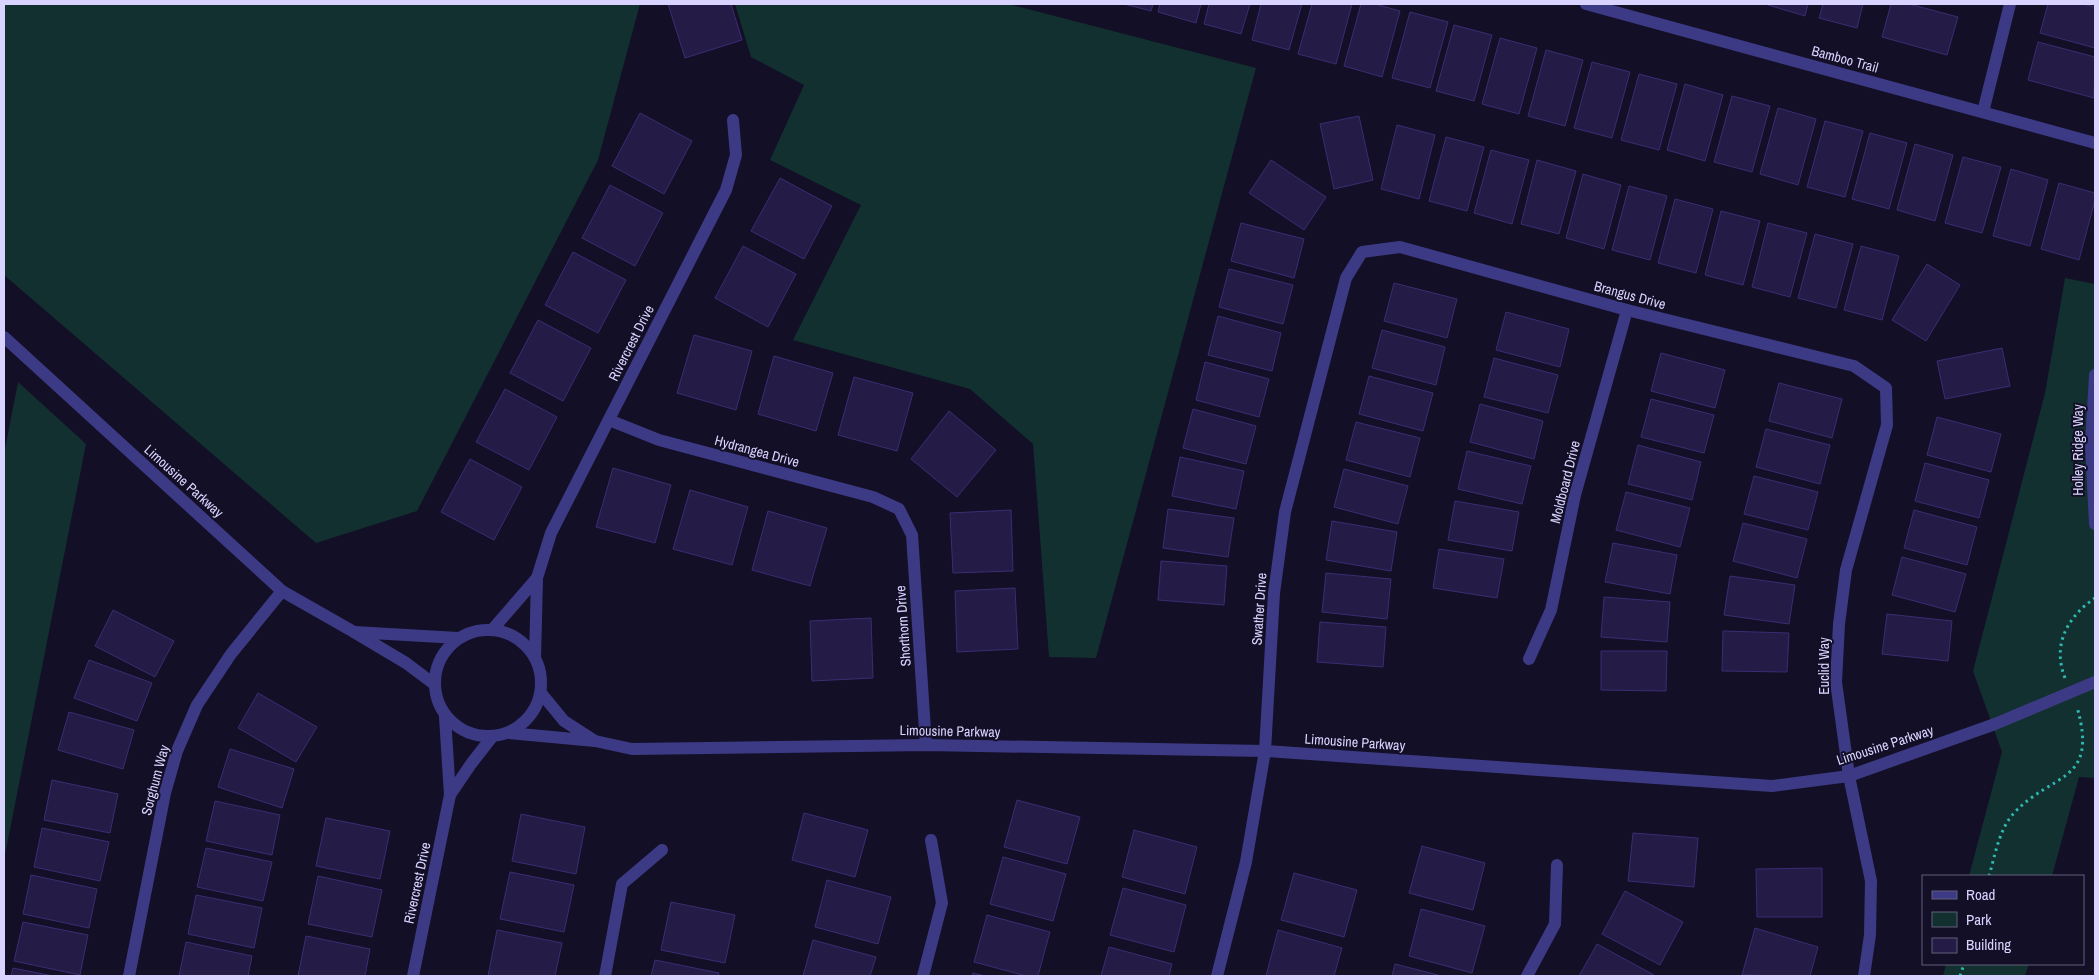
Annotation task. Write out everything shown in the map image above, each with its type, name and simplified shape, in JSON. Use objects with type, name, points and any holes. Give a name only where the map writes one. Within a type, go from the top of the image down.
[{"type":"street","name":"Bamboo Trail","points":[[1586,4],[2095,143]]},
{"type":"street","points":[[1983,112],[2010,4]]},
{"type":"street","name":"Rivercrest Drive","points":[[535,658],[537,578],[551,533],[726,190],[736,155],[733,120]]},
{"type":"street","name":"Brangus Drive","points":[[1362,252],[1400,247],[1627,310],[1854,366],[1886,388]]},
{"type":"street","name":"Swather Drive","points":[[1217,976],[1246,862],[1265,751],[1274,593],[1285,512],[1346,278],[1362,252]]},
{"type":"street","name":"Moldboard Drive","points":[[1528,659],[1551,610],[1575,495],[1627,310]]},
{"type":"street","name":"Limousine Parkway","points":[[4,337],[282,591],[406,663],[434,684]]},
{"type":"street","name":"Holley Ridge Way","points":[[2095,375],[2091,444],[2095,524]]},
{"type":"street","name":"Euclid Way","points":[[1864,976],[1870,935],[1871,881],[1849,776],[1836,682],[1838,624],[1846,570],[1887,425],[1886,388]]},
{"type":"street","name":"Hydrangea Drive","points":[[608,420],[659,440],[873,498],[899,509]]},
{"type":"street","name":"Shorthorn Drive","points":[[899,509],[912,535],[926,745]]},
{"type":"street","name":"Rivercrest Drive","points":[[492,630],[537,578]]},
{"type":"street","name":"Sorghum Way","points":[[129,976],[165,793],[176,751],[197,705],[231,654],[282,591]]},
{"type":"street","points":[[492,630],[510,634],[524,644],[535,658],[541,675],[540,693],[534,710],[523,723],[509,733],[492,737],[474,736],[458,729],[446,717],[437,702],[434,684],[437,666],[445,651],[458,638],[474,631],[492,630]]},
{"type":"street","name":"Limousine Parkway","points":[[354,632],[458,638]]},
{"type":"street","name":"Limousine Parkway","points":[[509,733],[595,741],[632,749],[926,745],[1265,751],[1772,786],[1849,776],[1995,724],[2095,682]]},
{"type":"street","name":"Limousine Parkway","points":[[540,693],[564,721],[595,741]]},
{"type":"street","name":"Rivercrest Drive","points":[[413,976],[450,795],[446,717]]},
{"type":"street","name":"Rivercrest Drive","points":[[450,795],[492,737]]},
{"type":"street","points":[[923,976],[942,903],[931,840]]},
{"type":"street","points":[[605,976],[622,884],[662,850]]},
{"type":"street","points":[[1527,976],[1555,924],[1557,865]]},
{"type":"path","points":[[1989,875],[2005,826],[2014,813],[2030,800],[2072,773],[2082,761],[2087,746],[2086,732],[2059,661],[2061,642],[2071,620],[2085,605],[2095,598]]},
{"type":"green space","points":[[4,4],[640,4],[598,160],[417,511],[316,543],[4,275]]},
{"type":"green space","points":[[735,4],[1008,4],[1256,68],[1096,658],[1049,657],[1033,444],[970,389],[793,340],[861,205],[770,160],[804,85],[751,57]]},
{"type":"green space","points":[[2065,278],[2095,284],[2095,778],[2079,777],[2052,875],[1969,875],[2002,752],[1973,671],[2045,393]]},
{"type":"green space","points":[[18,382],[86,444],[4,860],[4,454]]},
{"type":"green space","points":[[1946,965],[2029,965],[2025,976],[1943,976]]},
{"type":"building","points":[[668,4],[731,4],[742,40],[685,58]]},
{"type":"building","points":[[1124,4],[1153,4],[1151,11]]},
{"type":"building","points":[[1160,4],[1201,4],[1196,23],[1158,12]]},
{"type":"building","points":[[1209,4],[1250,4],[1241,34],[1204,24]]},
{"type":"building","points":[[1261,4],[1302,4],[1289,50],[1252,40]]},
{"type":"building","points":[[1312,4],[1352,4],[1336,64],[1298,54]]},
{"type":"building","points":[[1361,4],[1375,4],[1400,11],[1382,77],[1344,66]]},
{"type":"building","points":[[1768,4],[1808,4],[1805,16]]},
{"type":"building","points":[[1823,4],[1863,4],[1857,28],[1819,18]]},
{"type":"building","points":[[1891,4],[1909,4],[1958,17],[1947,55],[1882,37]]},
{"type":"building","points":[[2048,4],[2083,4],[2095,7],[2095,48],[2040,33]]},
{"type":"building","points":[[1410,12],[1448,22],[1430,88],[1392,78]]},
{"type":"building","points":[[1454,25],[1492,35],[1474,101],[1436,91]]},
{"type":"building","points":[[1500,38],[1537,48],[1519,114],[1482,104]]},
{"type":"building","points":[[2038,42],[2095,57],[2094,98],[2028,80]]},
{"type":"building","points":[[1546,50],[1583,60],[1565,126],[1528,116]]},
{"type":"building","points":[[1592,62],[1630,72],[1612,138],[1574,128]]},
{"type":"building","points":[[1639,74],[1677,84],[1659,150],[1621,140]]},
{"type":"building","points":[[1685,84],[1723,95],[1705,161],[1667,150]]},
{"type":"building","points":[[1732,96],[1770,106],[1752,172],[1714,162]]},
{"type":"building","points":[[1778,108],[1816,119],[1798,185],[1760,174]]},
{"type":"building","points":[[640,113],[692,141],[664,194],[612,166]]},
{"type":"building","points":[[1359,116],[1373,180],[1334,189],[1320,124]]},
{"type":"building","points":[[1825,121],[1863,131],[1845,197],[1807,187]]},
{"type":"building","points":[[1397,125],[1435,135],[1419,199],[1381,189]]},
{"type":"building","points":[[1870,133],[1907,143],[1889,209],[1852,199]]},
{"type":"building","points":[[1446,137],[1484,147],[1467,211],[1429,201]]},
{"type":"building","points":[[1915,144],[1953,155],[1935,221],[1897,210]]},
{"type":"building","points":[[1491,150],[1529,160],[1512,224],[1474,213]]},
{"type":"building","points":[[1963,157],[2001,167],[1982,233],[1945,223]]},
{"type":"building","points":[[1271,160],[1326,197],[1304,230],[1249,193]]},
{"type":"building","points":[[1537,160],[1576,171],[1559,234],[1521,224]]},
{"type":"building","points":[[2011,169],[2048,180],[2030,246],[1993,236]]},
{"type":"building","points":[[1583,174],[1621,185],[1604,249],[1566,238]]},
{"type":"building","points":[[780,178],[832,206],[804,259],[751,231]]},
{"type":"building","points":[[2059,183],[2095,193],[2095,200],[2079,260],[2041,249]]},
{"type":"building","points":[[610,185],[663,213],[635,266],[582,238]]},
{"type":"building","points":[[1629,186],[1667,196],[1650,260],[1612,250]]},
{"type":"building","points":[[1675,199],[1713,209],[1696,273],[1658,263]]},
{"type":"building","points":[[1721,211],[1760,221],[1743,285],[1705,275]]},
{"type":"building","points":[[1241,223],[1304,239],[1294,278],[1231,261]]},
{"type":"building","points":[[1768,223],[1807,233],[1790,297],[1752,287]]},
{"type":"building","points":[[1815,234],[1853,244],[1836,308],[1798,298]]},
{"type":"building","points":[[743,246],[796,274],[768,327],[715,298]]},
{"type":"building","points":[[1861,246],[1899,256],[1882,320],[1844,310]]},
{"type":"building","points":[[573,252],[626,280],[598,333],[545,305]]},
{"type":"building","points":[[1927,264],[1960,285],[1926,341],[1892,320]]},
{"type":"building","points":[[1229,269],[1293,285],[1283,324],[1219,307]]},
{"type":"building","points":[[1394,283],[1457,299],[1447,338],[1384,321]]},
{"type":"building","points":[[1506,312],[1569,329],[1560,367],[1496,350]]},
{"type":"building","points":[[1218,316],[1281,333],[1272,371],[1208,355]]},
{"type":"building","points":[[538,320],[591,348],[563,401],[510,373]]},
{"type":"building","points":[[1382,330],[1445,347],[1436,385],[1372,368]]},
{"type":"building","points":[[694,335],[752,351],[736,410],[677,393]]},
{"type":"building","points":[[2002,348],[2010,386],[1945,399],[1937,361]]},
{"type":"building","points":[[1661,353],[1725,370],[1715,408],[1651,391]]},
{"type":"building","points":[[774,356],[833,373],[816,431],[758,414]]},
{"type":"building","points":[[1494,358],[1558,375],[1548,413],[1484,397]]},
{"type":"building","points":[[1205,362],[1269,379],[1259,417],[1196,400]]},
{"type":"building","points":[[1369,376],[1433,393],[1423,431],[1359,414]]},
{"type":"building","points":[[854,377],[913,393],[897,451],[838,435]]},
{"type":"building","points":[[1779,383],[1842,399],[1832,438],[1769,421]]},
{"type":"building","points":[[505,389],[557,417],[529,470],[476,442]]},
{"type":"building","points":[[1651,399],[1714,415],[1704,453],[1641,437]]},
{"type":"building","points":[[1480,404],[1543,421],[1534,459],[1470,442]]},
{"type":"building","points":[[1193,409],[1256,426],[1246,464],[1183,448]]},
{"type":"building","points":[[949,411],[996,450],[957,497],[911,459]]},
{"type":"building","points":[[1937,417],[2001,434],[1991,472],[1927,455]]},
{"type":"building","points":[[1356,422],[1420,438],[1410,477],[1346,460]]},
{"type":"building","points":[[1766,429],[1830,445],[1820,484],[1756,467]]},
{"type":"building","points":[[1638,445],[1701,462],[1692,500],[1628,484]]},
{"type":"building","points":[[1467,451],[1531,466],[1522,504],[1458,489]]},
{"type":"building","points":[[1180,457],[1244,471],[1236,509],[1172,496]]},
{"type":"building","points":[[470,459],[522,487],[494,540],[441,512]]},
{"type":"building","points":[[1925,463],[1989,480],[1979,518],[1915,501]]},
{"type":"building","points":[[613,468],[671,485],[655,543],[596,527]]},
{"type":"building","points":[[1344,469],[1408,486],[1398,524],[1334,507]]},
{"type":"building","points":[[1754,476],[1818,492],[1808,530],[1744,514]]},
{"type":"building","points":[[690,490],[748,507],[732,565],[673,549]]},
{"type":"building","points":[[1626,492],[1690,508],[1680,547],[1616,530]]},
{"type":"building","points":[[1455,501],[1519,512],[1512,551],[1448,540]]},
{"type":"building","points":[[1168,509],[1234,518],[1228,557],[1163,548]]},
{"type":"building","points":[[1011,510],[1013,571],[953,573],[950,513]]},
{"type":"building","points":[[1914,510],[1977,527],[1967,565],[1904,548]]},
{"type":"building","points":[[768,511],[827,528],[810,586],[752,570]]},
{"type":"building","points":[[1332,521],[1397,532],[1391,571],[1326,560]]},
{"type":"building","points":[[1743,523],[1807,539],[1797,578],[1733,561]]},
{"type":"building","points":[[1613,543],[1677,555],[1670,594],[1605,582]]},
{"type":"building","points":[[1439,549],[1504,559],[1497,598],[1433,588]]},
{"type":"building","points":[[1902,557],[1966,574],[1955,612],[1892,595]]},
{"type":"building","points":[[1161,561],[1227,566],[1224,605],[1158,600]]},
{"type":"building","points":[[1326,573],[1391,579],[1387,619],[1322,612]]},
{"type":"building","points":[[1730,576],[1795,585],[1789,624],[1724,615]]},
{"type":"building","points":[[1015,588],[1018,649],[957,652],[955,591]]},
{"type":"building","points":[[1604,597],[1670,602],[1667,642],[1601,637]]},
{"type":"building","points":[[113,610],[174,641],[155,677],[95,646]]},
{"type":"building","points":[[1887,614],[1952,621],[1948,661],[1882,654]]},
{"type":"building","points":[[871,618],[873,678],[812,681],[810,621]]},
{"type":"building","points":[[1320,622],[1386,627],[1383,667],[1317,662]]},
{"type":"building","points":[[1723,631],[1789,633],[1787,672],[1722,671]]},
{"type":"building","points":[[1601,651],[1667,651],[1666,691],[1601,690]]},
{"type":"building","points":[[89,660],[152,683],[137,721],[74,698]]},
{"type":"building","points":[[258,693],[317,727],[296,762],[238,728]]},
{"type":"building","points":[[69,712],[134,730],[123,769],[58,750]]},
{"type":"building","points":[[230,749],[294,769],[282,808],[218,787]]},
{"type":"building","points":[[52,780],[118,794],[110,833],[44,820]]},
{"type":"building","points":[[1017,800],[1080,817],[1067,864],[1004,847]]},
{"type":"building","points":[[215,801],[280,815],[272,855],[206,841]]},
{"type":"building","points":[[804,813],[868,830],[855,877],[792,860]]},
{"type":"building","points":[[521,814],[585,827],[576,874],[512,861]]},
{"type":"building","points":[[326,818],[390,831],[380,879],[316,866]]},
{"type":"building","points":[[42,828],[109,842],[100,881],[34,867]]},
{"type":"building","points":[[1134,830],[1197,847],[1185,894],[1122,877]]},
{"type":"building","points":[[1633,833],[1698,838],[1694,887],[1628,881]]},
{"type":"building","points":[[1422,846],[1485,863],[1473,910],[1409,893]]},
{"type":"building","points":[[206,848],[272,862],[263,901],[197,887]]},
{"type":"building","points":[[1003,857],[1066,874],[1053,921],[990,904]]},
{"type":"building","points":[[1822,868],[1822,917],[1757,917],[1756,869]]},
{"type":"building","points":[[510,872],[574,885],[564,932],[500,919]]},
{"type":"building","points":[[1294,873],[1357,890],[1344,937],[1281,920]]},
{"type":"building","points":[[31,875],[97,889],[89,928],[23,914]]},
{"type":"building","points":[[318,876],[382,890],[372,937],[308,924]]},
{"type":"building","points":[[827,880],[891,897],[878,944],[815,927]]},
{"type":"building","points":[[1123,888],[1186,905],[1174,952],[1110,935]]},
{"type":"building","points":[[1625,891],[1683,922],[1660,965],[1602,934]]},
{"type":"building","points":[[196,895],[262,908],[254,948],[188,934]]},
{"type":"building","points":[[671,902],[735,915],[725,963],[661,950]]},
{"type":"building","points":[[1421,909],[1485,926],[1472,973],[1409,956]]},
{"type":"building","points":[[987,915],[1050,932],[1038,976],[1026,976],[974,962]]},
{"type":"building","points":[[23,922],[88,935],[80,975],[14,961]]},
{"type":"building","points":[[1755,928],[1818,947],[1810,976],[1742,975]]},
{"type":"building","points":[[497,930],[562,943],[555,976],[488,976]]},
{"type":"building","points":[[1278,930],[1342,948],[1334,976],[1266,976]]},
{"type":"building","points":[[306,936],[370,949],[365,976],[298,976]]},
{"type":"building","points":[[813,940],[876,957],[870,976],[803,976]]},
{"type":"building","points":[[186,942],[252,956],[248,976],[179,976]]},
{"type":"building","points":[[1597,944],[1654,975],[1654,976],[1579,976]]},
{"type":"building","points":[[1109,947],[1172,964],[1169,976],[1101,976]]},
{"type":"building","points":[[655,960],[719,973],[718,976],[651,976]]},
{"type":"building","points":[[1395,964],[1442,976],[1392,976]]},
{"type":"building","points":[[13,968],[53,976],[11,976]]},
{"type":"building","points":[[973,973],[985,976],[972,976]]}]
